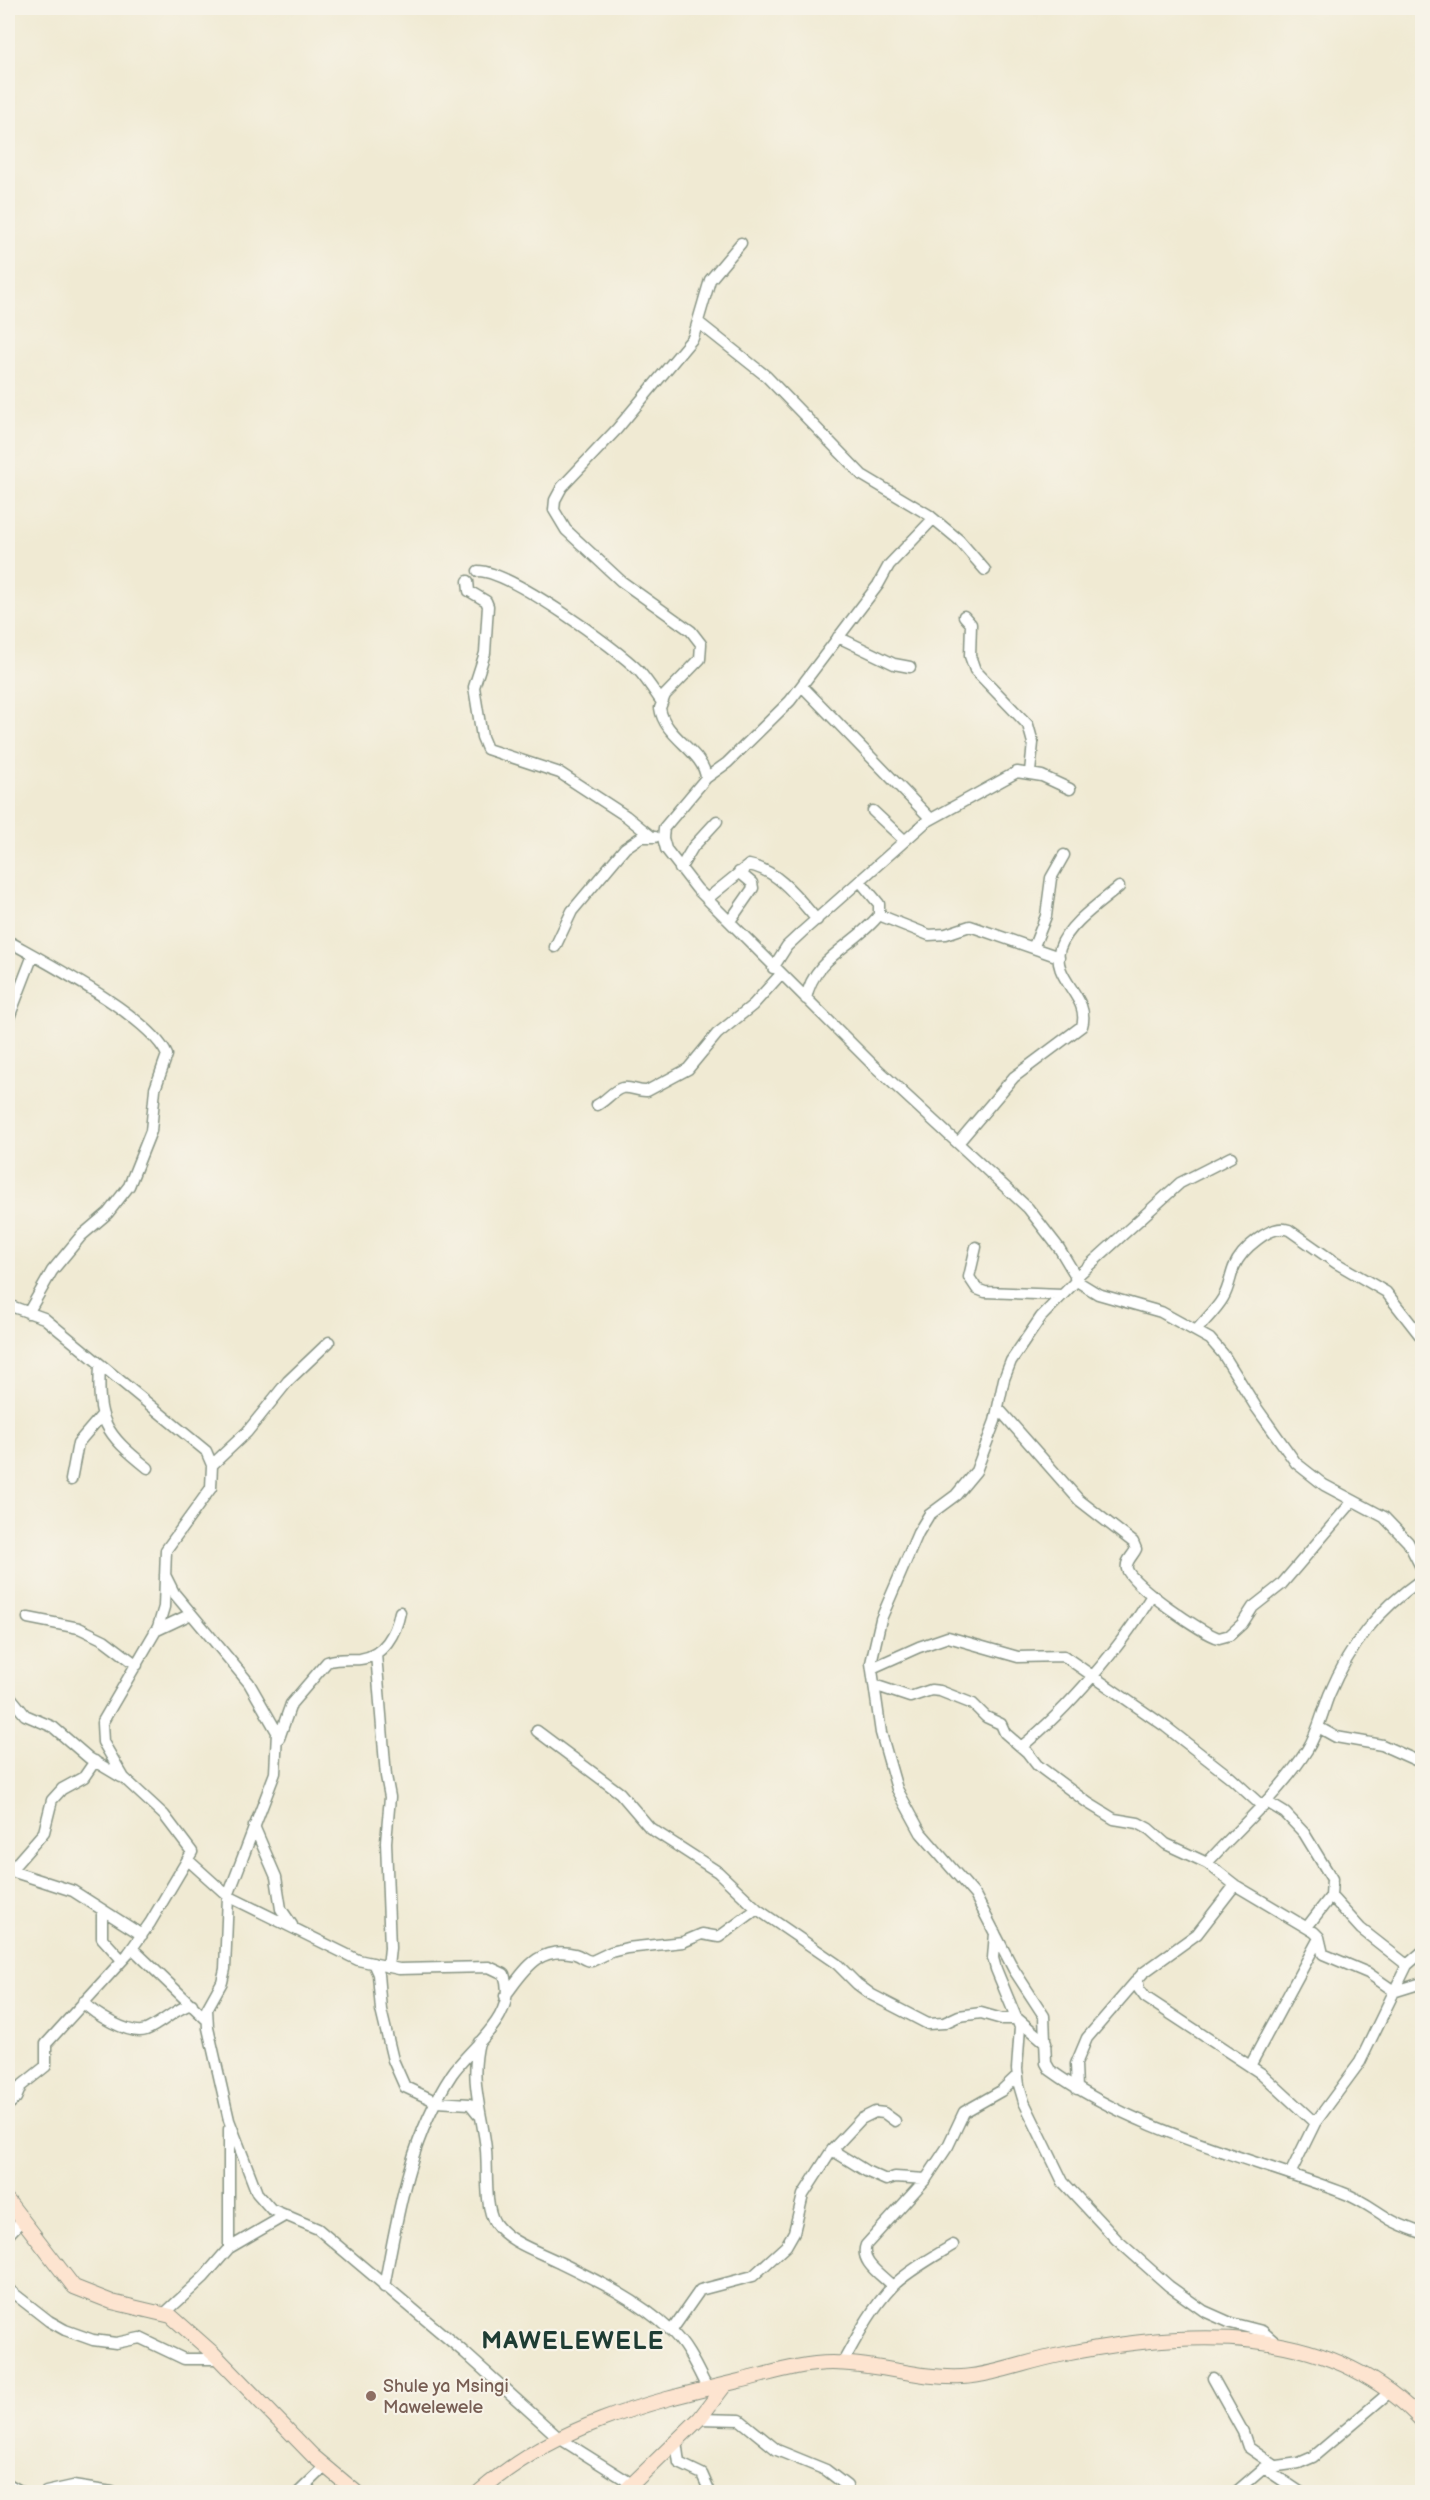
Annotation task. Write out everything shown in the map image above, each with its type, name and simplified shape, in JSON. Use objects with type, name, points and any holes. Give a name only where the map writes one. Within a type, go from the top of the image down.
[{"type":"street","points":[[706,778],[704,766],[665,724],[660,712],[661,701],[700,659],[701,644],[691,632],[621,581],[566,530],[554,510],[555,500],[561,487],[617,429],[693,338],[710,280],[741,243]]},
{"type":"street","points":[[698,322],[765,376],[862,475],[912,503],[933,519],[959,540],[985,570]]},
{"type":"street","points":[[657,837],[706,778],[769,724],[802,686],[878,585],[889,565],[933,519]]},
{"type":"street","points":[[478,571],[492,573],[514,583],[608,644],[640,673],[661,701]]},
{"type":"street","points":[[468,581],[469,591],[486,601],[488,606],[485,653],[474,687],[482,737],[487,748],[560,773],[657,837],[680,869],[777,971],[1037,1219],[1059,1248],[1076,1279],[1098,1294],[1161,1312],[1210,1339],[1223,1354],[1256,1407],[1296,1463],[1317,1481],[1384,1518],[1412,1548],[1422,1569]]},
{"type":"street","points":[[964,616],[971,624],[970,656],[975,670],[1028,725],[1033,743],[1030,772]]},
{"type":"street","points":[[838,637],[894,664],[910,667]]},
{"type":"street","points":[[802,686],[931,819]]},
{"type":"street","points":[[597,1105],[623,1088],[647,1091],[688,1069],[717,1034],[753,1005],[777,971],[788,946],[904,840],[931,819],[1017,772],[1030,772],[1070,789]]},
{"type":"street","points":[[873,811],[904,840]]},
{"type":"street","points":[[680,869],[693,847],[717,821]]},
{"type":"street","points":[[555,947],[572,911],[625,848],[641,837],[657,837]]},
{"type":"street","points":[[1034,946],[1046,916],[1051,878],[1064,855]]},
{"type":"street","points":[[707,899],[749,865],[770,872],[817,920]]},
{"type":"street","points":[[730,921],[753,888],[752,884],[739,872]]},
{"type":"street","points":[[806,999],[810,983],[825,963],[879,915],[879,904],[860,881]]},
{"type":"street","points":[[957,1143],[1014,1077],[1082,1026],[1084,1017],[1082,1004],[1064,978],[1059,957],[1060,949],[1079,922],[1119,887]]},
{"type":"street","points":[[879,915],[929,935],[946,934],[970,926],[1034,946],[1059,957]]},
{"type":"street","points":[[8,941],[105,998],[158,1041],[167,1055],[155,1089],[148,1140],[129,1186],[108,1213],[81,1236],[52,1271],[28,1313]]},
{"type":"street","points":[[8,1020],[33,955]]},
{"type":"street","points":[[1231,1157],[1180,1183],[1076,1279],[1041,1317],[1017,1351],[1004,1379],[998,1408],[976,1471],[956,1495],[929,1515],[914,1543],[879,1624],[872,1668],[881,1733],[897,1789],[921,1833],[975,1895],[1014,1970],[1044,2016],[1047,2066],[1077,2089],[1203,2146],[1356,2198],[1389,2219],[1422,2233]]},
{"type":"street","points":[[1196,1331],[1223,1298],[1234,1267],[1242,1254],[1270,1231],[1280,1227],[1294,1233],[1350,1271],[1376,1284],[1398,1304],[1422,1338]]},
{"type":"street","points":[[976,1247],[969,1277],[977,1289],[985,1292],[1062,1295]]},
{"type":"street","points":[[8,1305],[44,1318],[206,1451],[212,1465],[211,1488],[166,1550],[164,1607],[155,1632],[102,1723],[103,1742],[124,1778]]},
{"type":"street","points":[[212,1465],[254,1425],[288,1381],[329,1342]]},
{"type":"street","points":[[100,1365],[99,1394],[102,1415],[110,1432],[148,1468]]},
{"type":"street","points":[[998,1408],[1079,1500],[1133,1542],[1136,1549],[1126,1563],[1136,1584],[1213,1636],[1225,1638],[1242,1624],[1253,1606],[1281,1585],[1353,1501]]},
{"type":"street","points":[[71,1480],[78,1443],[102,1415]]},
{"type":"street","points":[[165,1575],[174,1593],[262,1701],[276,1728],[275,1773],[228,1896],[225,1969],[222,1982],[209,2002],[207,2020],[229,2120],[256,2193],[271,2209],[306,2221],[318,2229],[465,2353],[559,2438],[628,2488],[699,2419],[725,2385]]},
{"type":"street","points":[[1207,1863],[1265,1805],[1307,1750],[1340,1669],[1368,1627],[1384,1609],[1422,1579]]},
{"type":"street","points":[[1021,1747],[1042,1730],[1092,1674],[1123,1638],[1152,1595]]},
{"type":"street","points":[[277,1744],[291,1704],[327,1662],[368,1658],[376,1654],[391,1639],[400,1612]]},
{"type":"street","points":[[155,1632],[191,1614]]},
{"type":"street","points":[[28,1618],[79,1628],[104,1640],[137,1665]]},
{"type":"street","points":[[872,1668],[948,1637],[1018,1657],[1064,1656],[1092,1674],[1265,1805],[1285,1813],[1304,1833],[1332,1879],[1331,1896],[1307,1927]]},
{"type":"street","points":[[376,1654],[386,1776],[390,1797],[386,1842],[390,1948],[388,1967]]},
{"type":"street","points":[[874,1685],[901,1696],[916,1696],[935,1690],[970,1703],[986,1717],[1001,1724],[1005,1733],[1038,1766],[1088,1803],[1114,1819],[1138,1823],[1178,1851],[1207,1863],[1235,1885],[1307,1927],[1319,1937],[1323,1954],[1368,1973],[1394,1992]]},
{"type":"street","points":[[8,1694],[25,1715],[53,1727],[94,1761],[124,1778],[164,1815],[192,1850],[142,1935],[46,2044],[45,2067],[21,2086],[16,2098],[8,2105]]},
{"type":"street","points":[[1318,1727],[1336,1737],[1382,1745],[1422,1763]]},
{"type":"street","points":[[537,1731],[620,1793],[650,1828],[718,1872],[757,1909],[837,1964],[865,1990],[928,2024],[944,2023],[959,2016],[981,2013],[1002,2019],[1018,2019],[1046,2043]]},
{"type":"street","points":[[94,1761],[84,1777],[62,1790],[52,1800],[44,1833],[9,1870],[67,1888],[142,1935]]},
{"type":"street","points":[[254,1826],[276,1877],[281,1909],[295,1929]]},
{"type":"street","points":[[188,1860],[228,1896],[358,1960],[388,1967],[439,1970],[489,1967],[504,1974],[505,1997],[501,2015],[463,2058],[423,2127],[403,2186],[384,2287]]},
{"type":"street","points":[[1077,2089],[1076,2064],[1084,2043],[1150,1966],[1197,1934],[1235,1885]]},
{"type":"street","points":[[1331,1896],[1361,1929],[1407,1965]]},
{"type":"street","points":[[505,1997],[528,1966],[548,1952],[575,1954],[592,1961],[610,1952],[627,1948],[683,1942],[702,1934],[719,1936],[757,1909]]},
{"type":"street","points":[[102,1911],[102,1938],[122,1960]]},
{"type":"street","points":[[994,1933],[993,1958],[1018,2019],[1022,2036],[1018,2075],[1024,2102],[1052,2163],[1080,2203],[1160,2278],[1203,2311],[1231,2323],[1262,2331],[1277,2344]]},
{"type":"street","points":[[1250,2066],[1319,1937]]},
{"type":"street","points":[[132,1948],[207,2020]]},
{"type":"street","points":[[1290,2174],[1315,2123],[1360,2062],[1407,1965],[1422,1952]]},
{"type":"street","points":[[373,1964],[378,1974],[381,2010],[398,2074],[411,2091],[437,2102],[471,2104],[479,2117]]},
{"type":"street","points":[[1137,1979],[1139,1989],[1145,1998],[1250,2066],[1315,2123]]},
{"type":"street","points":[[1394,1992],[1422,1983]]},
{"type":"street","points":[[83,2002],[100,2017],[139,2031],[148,2029],[180,2008],[192,2004]]},
{"type":"street","points":[[479,2042],[474,2077],[479,2117],[486,2142],[490,2206],[495,2223],[523,2244],[602,2284],[639,2306],[672,2330],[695,2363],[707,2388]]},
{"type":"street","points":[[892,2286],[865,2259],[864,2251],[926,2179],[948,2146],[964,2112],[1001,2091],[1018,2075]]},
{"type":"street","points":[[672,2330],[700,2290],[753,2276],[786,2246],[794,2232],[803,2195],[832,2150],[866,2114],[884,2114],[895,2121]]},
{"type":"street","points":[[229,2120],[229,2248]]},
{"type":"street","points":[[832,2150],[866,2171],[886,2180],[895,2177],[926,2179]]},
{"type":"street","points":[[8,2201],[75,2287],[112,2302],[165,2313],[180,2323],[356,2493]]},
{"type":"street","points":[[165,2313],[204,2277],[229,2248],[286,2216]]},
{"type":"street","points":[[8,2235],[22,2220]]},
{"type":"street","points":[[842,2364],[870,2314],[892,2286],[933,2256],[953,2245]]},
{"type":"street","points":[[8,2289],[48,2321],[93,2340],[116,2343],[140,2338],[188,2361],[218,2359]]},
{"type":"street","points":[[479,2493],[537,2448],[627,2410],[707,2388],[805,2366],[842,2364],[924,2375],[964,2377],[1048,2357],[1156,2339],[1184,2337],[1277,2344],[1337,2360],[1391,2391],[1422,2421]]},
{"type":"street","points":[[1213,2378],[1243,2432],[1248,2447],[1300,2493]]},
{"type":"street","points":[[1236,2493],[1269,2467],[1299,2463],[1313,2457],[1391,2391]]},
{"type":"street","points":[[699,2419],[740,2420],[777,2451],[826,2470],[847,2486]]},
{"type":"street","points":[[676,2441],[679,2463],[702,2474],[710,2493]]},
{"type":"street","points":[[299,2493],[326,2466]]},
{"type":"street","points":[[8,2484],[22,2493]]},
{"type":"street","points":[[46,2493],[83,2486],[112,2493]]},
{"type":"place","name":"Shule ya Msingi Mawelewele","points":[[371,2396]]},
{"type":"district","name":"MAWELEWELE","points":[[573,2341]]}]
